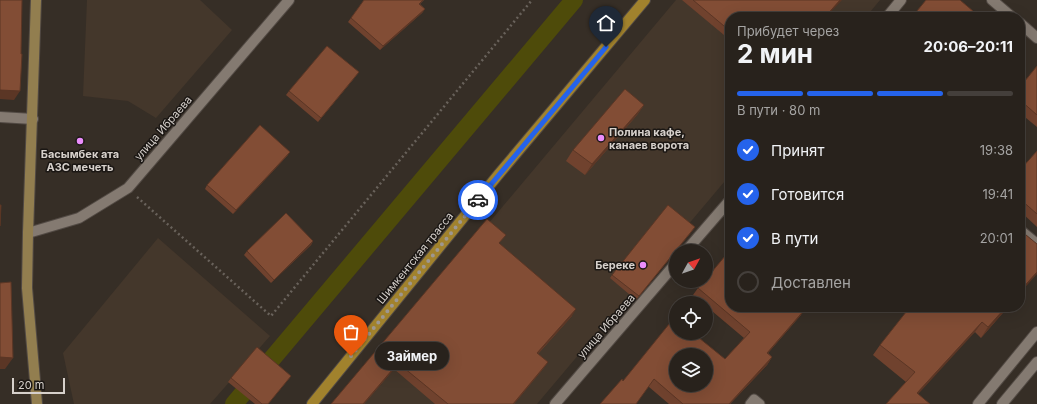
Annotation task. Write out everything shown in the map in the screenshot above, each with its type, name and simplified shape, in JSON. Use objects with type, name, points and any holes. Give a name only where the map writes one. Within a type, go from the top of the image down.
[{"type":"main road","points":[[36,0],[27,288],[37,404]]},
{"type":"main road","name":"Шимкентская трасса","points":[[312,404],[498,175],[645,0]]},
{"type":"street","name":"улица Ибраева","points":[[28,233],[79,218],[128,188],[289,0]]},
{"type":"street","points":[[891,12],[901,0]]},
{"type":"street","points":[[992,0],[1006,12]]},
{"type":"street","points":[[1025,28],[1037,38]]},
{"type":"street","points":[[0,117],[33,119]]},
{"type":"street","points":[[692,244],[725,206]]},
{"type":"street","points":[[1025,234],[1037,244]]},
{"type":"street","name":"улица Ибраева","points":[[555,404],[669,271]]},
{"type":"street","points":[[978,404],[1037,332]]},
{"type":"street","points":[[1002,404],[1037,362]]},
{"type":"lane","points":[[750,404],[754,399],[760,404]]},
{"type":"path","points":[[128,188],[271,316],[532,0]]},
{"type":"shaded area","points":[[87,0],[200,0],[232,30],[156,118],[128,101],[83,96]]},
{"type":"shaded area","points":[[676,0],[880,0],[870,12],[725,12],[725,181],[672,244],[669,244],[669,247],[537,404],[337,404]]},
{"type":"shaded area","points":[[158,238],[270,336],[210,404],[74,404],[63,353]]},
{"type":"building","points":[[0,0],[22,0],[20,91],[0,90]]},
{"type":"building","points":[[364,0],[423,0],[419,4],[425,9],[383,46],[351,18]]},
{"type":"building","points":[[693,0],[840,0],[829,12],[725,12],[725,27]]},
{"type":"building","points":[[926,0],[960,0],[974,12],[916,12]]},
{"type":"building","points":[[327,46],[359,72],[321,118],[289,91]]},
{"type":"building","points":[[1037,66],[1037,115],[1025,104],[1025,81]]},
{"type":"building","name":"Полина кафе, канаев ворота","points":[[625,89],[644,105],[592,164],[573,150]]},
{"type":"building","points":[[260,125],[290,152],[236,210],[207,185]]},
{"type":"building","points":[[1037,151],[1037,214],[1025,203],[1025,164]]},
{"type":"building","points":[[0,205],[1,205],[0,226]]},
{"type":"building","name":"Береке","points":[[668,205],[695,227],[681,244],[669,244],[669,259],[639,296],[612,275]]},
{"type":"building","points":[[286,213],[313,241],[274,280],[247,251]]},
{"type":"building","points":[[487,219],[506,235],[499,243],[576,309],[537,353],[548,362],[513,404],[448,404],[398,363],[363,404],[331,404]]},
{"type":"building","points":[[1025,234],[1037,244],[1037,272],[1025,285]]},
{"type":"building","points":[[725,256],[725,311],[713,301],[713,296],[707,296],[698,288],[713,288],[713,271]]},
{"type":"building","points":[[11,282],[13,358],[0,357],[0,283]]},
{"type":"building","points":[[726,312],[803,312],[767,353],[772,357],[729,404],[683,404],[669,392],[713,392],[713,349],[725,359],[750,332]]},
{"type":"building","points":[[906,312],[1002,312],[988,327],[982,322],[917,393],[930,404],[886,404],[915,372],[880,345]]},
{"type":"building","points":[[669,324],[669,340],[702,340],[711,348],[669,348],[669,392],[654,379],[636,404],[600,404],[622,379],[623,381]]},
{"type":"building","points":[[257,347],[291,376],[268,404],[262,404],[231,378]]},
{"type":"waterway","points":[[234,404],[574,0]]},
{"type":"way so far","points":[[351,356],[478,200]]},
{"type":"place","name":"Полина кафе, канаев ворота","points":[[601,138]]},
{"type":"place","name":"Басымбек ата АЗС мечеть","points":[[80,141]]},
{"type":"place","name":"Береке","points":[[643,265]]},
{"type":"place","name":"Займер","points":[[351,356]]},
{"type":"route","points":[[478,200],[606,47]]}]
